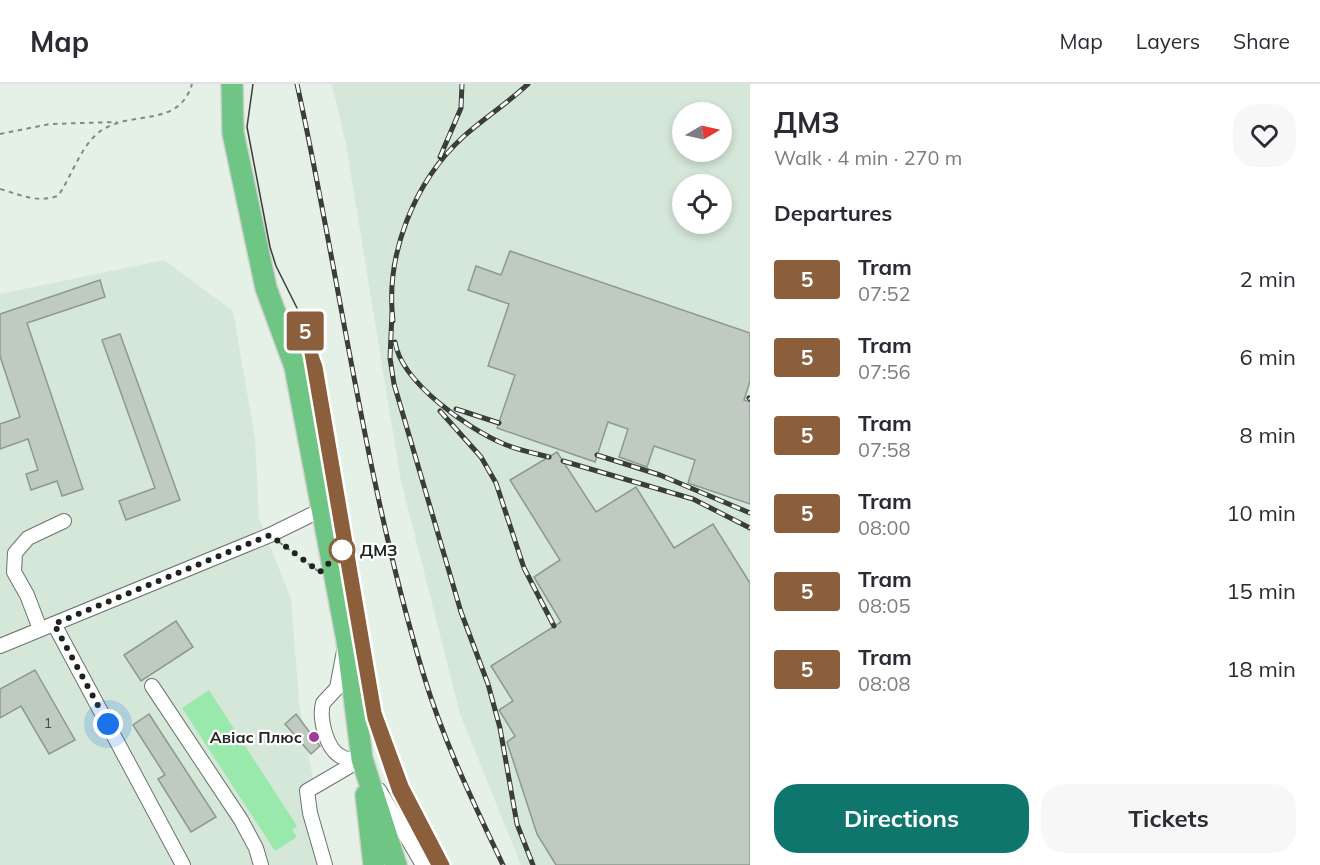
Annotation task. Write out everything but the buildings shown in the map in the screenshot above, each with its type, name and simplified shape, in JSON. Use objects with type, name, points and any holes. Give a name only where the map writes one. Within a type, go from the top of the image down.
[{"type":"highway","points":[[232,84],[233,133],[260,266],[295,367],[337,584],[364,766],[367,818],[374,865]]},
{"type":"highway","points":[[364,766],[396,865]]},
{"type":"street","points":[[0,646],[270,535],[323,509]]},
{"type":"street","points":[[40,629],[27,595],[14,572],[15,553],[28,538],[64,521]]},
{"type":"street","points":[[54,624],[183,865]]},
{"type":"street","points":[[347,640],[337,688],[322,703],[321,711],[327,735],[342,758],[364,766],[423,865]]},
{"type":"street","points":[[152,686],[241,820],[256,848],[261,865]]},
{"type":"street","points":[[325,865],[310,813],[307,791],[364,766]]},
{"type":"path","points":[[0,134],[50,124],[120,122],[163,114],[179,107],[192,84]]},
{"type":"path","points":[[0,189],[29,200],[43,201],[58,196],[88,144],[100,131],[120,122]]},
{"type":"path","points":[[270,535],[337,584]]},
{"type":"shaded area","points":[[332,84],[750,84],[750,865],[521,865],[460,714],[401,481],[346,145]]},
{"type":"shaded area","points":[[164,260],[233,311],[255,439],[259,518],[291,599],[299,701],[328,865],[0,865],[0,294]]},
{"type":"shaded area","points":[[209,690],[297,826],[292,830],[297,837],[275,851],[182,708]]},
{"type":"tram line","points":[[253,84],[247,127],[270,247],[276,266],[303,320],[372,718],[397,792],[436,865]]},
{"type":"tram line","name":"5","points":[[436,865],[397,792],[372,718],[305,330],[318,367],[377,713],[404,786],[445,865]]},
{"type":"railway","points":[[297,84],[369,454],[403,601],[423,673],[449,747],[503,865]]},
{"type":"railway","points":[[440,157],[461,108],[462,84]]},
{"type":"railway","points":[[393,321],[392,296],[399,246],[417,198],[430,175],[463,137],[528,84]]},
{"type":"railway","points":[[392,313],[390,358],[394,384],[461,612],[488,684],[500,728],[517,824],[533,865]]},
{"type":"railway","points":[[395,342],[400,357],[410,373],[423,388],[455,416],[504,444],[549,457]]},
{"type":"railway","points":[[456,409],[499,423]]},
{"type":"railway","points":[[440,411],[481,457],[496,483],[524,568],[554,626]]},
{"type":"railway","points":[[597,455],[660,475],[750,513]]},
{"type":"railway","points":[[563,461],[693,499],[750,528]]},
{"type":"place","name":"ДМЗ","points":[[342,550]]},
{"type":"place","name":"Авіас Плюс","points":[[314,737]]},
{"type":"route","points":[[108,724],[54,624],[270,535],[320,572],[342,550]]}]
